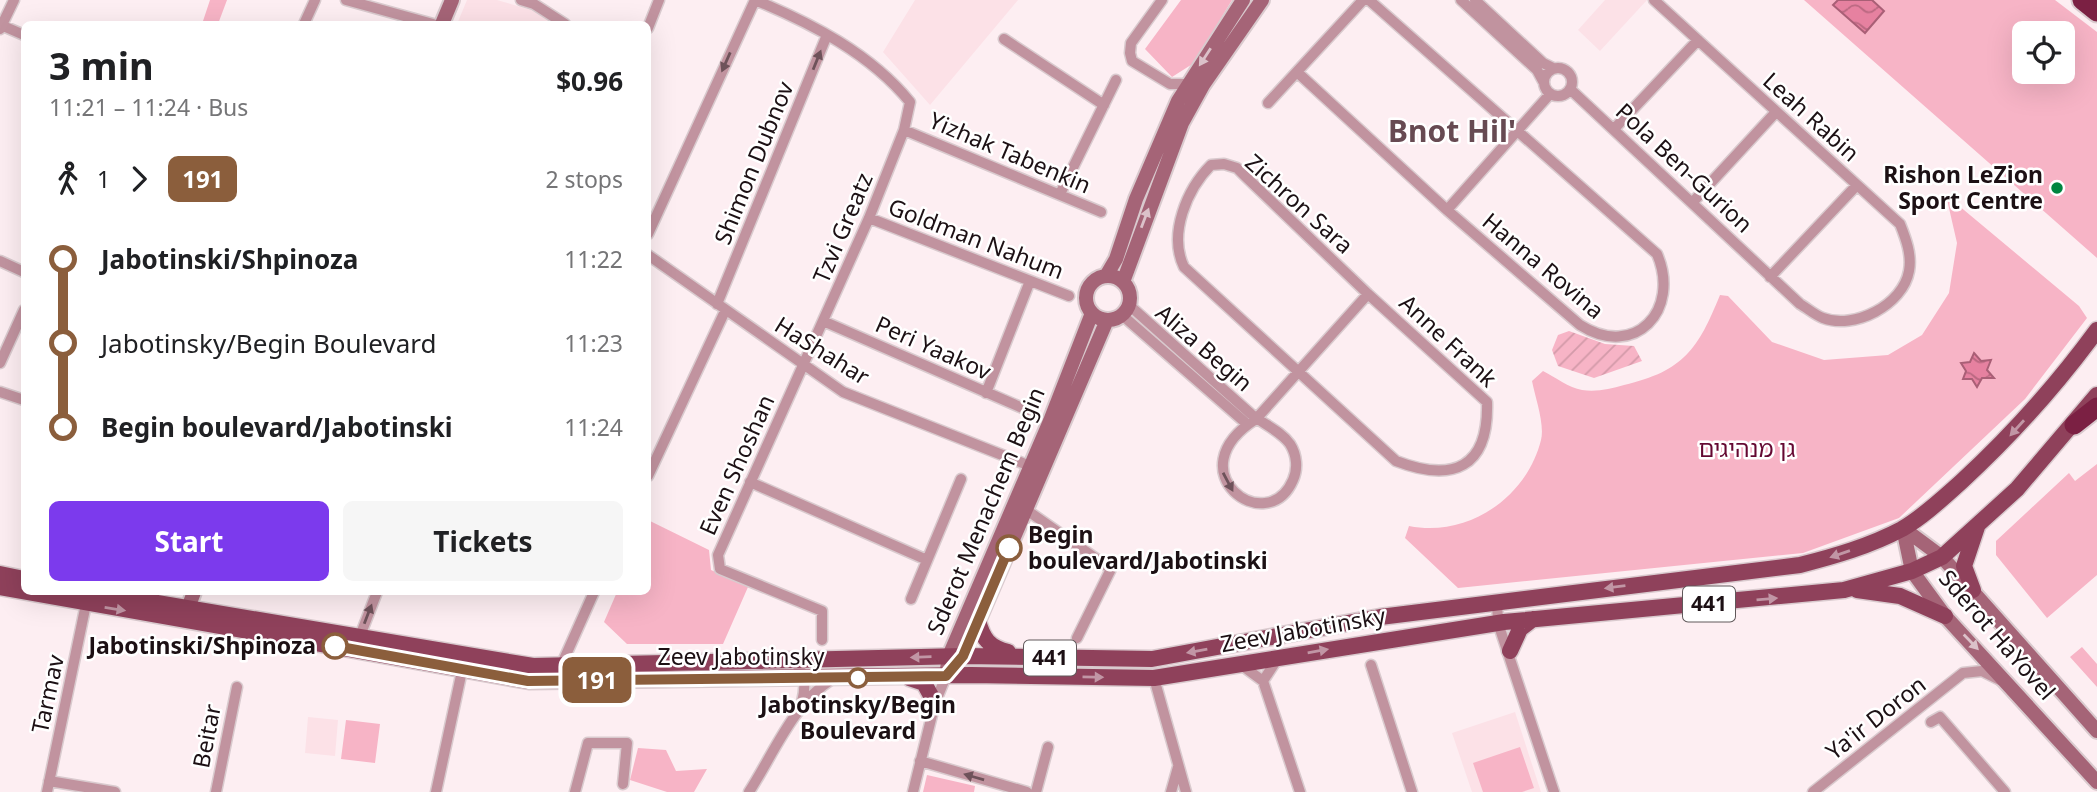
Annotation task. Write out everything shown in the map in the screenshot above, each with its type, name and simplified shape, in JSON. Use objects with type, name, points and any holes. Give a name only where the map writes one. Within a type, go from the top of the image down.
[{"type":"highway","points":[[2082,0],[2097,12]]},
{"type":"highway","points":[[2074,425],[2097,407]]},
{"type":"main road","name":"441","points":[[1903,528],[2004,443],[2063,377],[2097,330]]},
{"type":"main road","name":"441","points":[[1942,557],[2017,489],[2097,395]]},
{"type":"main road","points":[[1973,590],[1964,566],[1979,523]]},
{"type":"main road","name":"Zeev Jabotinsky","points":[[188,606],[463,662],[533,666],[956,656],[1152,659],[1380,617],[1800,565],[1832,557],[1903,528]]},
{"type":"main road","name":"Zeev Jabotinsky","points":[[65,595],[188,606],[360,636],[528,681],[946,676],[1154,678],[1501,623],[1844,590],[1912,571],[1942,557]]},
{"type":"main road","points":[[0,574],[21,578]]},
{"type":"main road","name":"Zeev Jabotinsky","points":[[0,587],[21,590]]},
{"type":"main road","points":[[1844,590],[1900,596],[1945,616]]},
{"type":"main road","points":[[1510,654],[1520,629],[1533,619]]},
{"type":"main road","points":[[978,621],[982,638],[994,648],[1028,657]]},
{"type":"main road","points":[[907,677],[924,683],[935,703]]},
{"type":"street","points":[[14,0],[1,27],[21,34]]},
{"type":"street","points":[[305,21],[315,0]]},
{"type":"street","points":[[346,0],[422,21]]},
{"type":"street","points":[[443,21],[452,0]]},
{"type":"street","points":[[521,0],[534,4],[560,21]]},
{"type":"street","points":[[651,21],[659,0]]},
{"type":"street","points":[[651,227],[755,0],[773,4],[827,35]]},
{"type":"street","points":[[1162,0],[1131,43],[1132,61],[1170,84],[1188,84]]},
{"type":"street","points":[[1106,276],[1123,282],[1129,293],[1125,310],[1107,320],[1092,313],[1087,304],[1087,292],[1094,281],[1106,276],[1116,259],[1136,200],[1178,101],[1243,0]]},
{"type":"street","points":[[1123,282],[1182,122],[1203,85],[1262,0]]},
{"type":"street","points":[[1268,103],[1363,0]]},
{"type":"street","name":"Hanna Rovina","points":[[1297,72],[1447,209],[1580,325],[1597,336],[1623,338],[1640,331],[1659,310],[1665,291],[1663,268],[1657,254],[1369,0]]},
{"type":"street","points":[[1461,0],[1537,70],[1550,94]]},
{"type":"street","points":[[1475,0],[1543,63],[1567,71],[1572,79],[1570,89],[1559,96],[1550,94]]},
{"type":"street","name":"Leah Rabin","points":[[1654,0],[1899,224],[1908,242],[1909,272],[1887,305],[1848,321],[1824,318],[1800,304],[1770,277]]},
{"type":"street","name":"Tzvi Greatz","points":[[803,366],[869,218],[904,130],[909,102],[892,80],[827,35]]},
{"type":"street","name":"Shimon Dubnov","points":[[651,469],[721,308],[827,35]]},
{"type":"street","points":[[1004,39],[1104,105]]},
{"type":"street","points":[[1614,129],[1698,40]]},
{"type":"street","points":[[1544,81],[1553,68]]},
{"type":"street","points":[[1060,194],[1116,80]]},
{"type":"street","points":[[1170,84],[1178,101]]},
{"type":"street","name":"Pola Ben-Gurion","points":[[1570,89],[1770,277]]},
{"type":"street","points":[[1447,209],[1550,94]]},
{"type":"street","points":[[1692,203],[1776,111]]},
{"type":"street","name":"Yizhak Tabenkin","points":[[904,130],[1101,212]]},
{"type":"street","name":"Zichron Sara","points":[[1298,372],[1184,267],[1179,256],[1180,228],[1188,196],[1210,164],[1237,168],[1367,294]]},
{"type":"street","points":[[1046,188],[1061,185],[1068,179]]},
{"type":"street","points":[[1770,277],[1857,185]]},
{"type":"street","name":"Goldman Nahum","points":[[869,218],[1069,296]]},
{"type":"street","name":"HaShahar","points":[[651,257],[843,392],[1031,466]]},
{"type":"street","points":[[0,261],[21,271]]},
{"type":"street","points":[[986,393],[1030,281]]},
{"type":"street","points":[[1252,421],[1367,294]]},
{"type":"street","name":"Anne Frank","points":[[1298,372],[1396,461],[1435,473],[1450,470],[1466,462],[1482,444],[1488,425],[1487,402],[1367,294]]},
{"type":"street","name":"Aliza Begin","points":[[1125,310],[1252,421],[1289,443],[1297,465],[1289,488],[1270,502],[1249,502],[1236,495],[1223,476],[1224,453],[1252,421]]},
{"type":"street","name":"Sderot Menachem Begin","points":[[946,676],[1092,313]]},
{"type":"street","points":[[0,363],[21,317]]},
{"type":"street","name":"Sderot Menachem Begin","points":[[956,656],[978,621],[1107,320]]},
{"type":"street","name":"Peri Yaakov","points":[[823,321],[1027,410]]},
{"type":"street","name":"Even Shoshan","points":[[803,366],[718,555],[720,569],[822,611],[822,640]]},
{"type":"street","points":[[0,392],[21,399]]},
{"type":"street","points":[[911,599],[961,479]]},
{"type":"street","points":[[750,482],[927,560]]},
{"type":"street","points":[[1025,509],[1111,569],[1077,638]]},
{"type":"street","name":"Sderot HaYovel","points":[[1903,528],[1942,557],[2097,731]]},
{"type":"street","name":"Sderot HaYovel","points":[[1903,528],[1912,571],[1945,616],[2097,782]]},
{"type":"street","points":[[360,636],[376,595]]},
{"type":"street","points":[[561,666],[593,595]]},
{"type":"street","name":"Tarmav","points":[[48,787],[89,598]]},
{"type":"street","points":[[1497,601],[1510,654],[1554,792]]},
{"type":"street","points":[[574,640],[577,652],[593,666]]},
{"type":"street","points":[[1264,681],[1278,658]]},
{"type":"street","points":[[793,661],[800,667],[804,679],[802,706]]},
{"type":"street","points":[[436,792],[463,662]]},
{"type":"street","points":[[1240,664],[1264,681],[1300,792]]},
{"type":"street","points":[[1371,665],[1412,792]]},
{"type":"street","name":"Ya'ir Doron","points":[[1813,792],[1963,673],[1982,671],[2008,684]]},
{"type":"street","points":[[913,792],[935,703],[946,676]]},
{"type":"street","points":[[1154,678],[1186,792]]},
{"type":"street","points":[[750,792],[802,706],[814,691],[832,679]]},
{"type":"street","name":"Beitar","points":[[216,792],[237,687]]},
{"type":"street","points":[[1931,722],[1940,717],[2005,792]]},
{"type":"street","points":[[575,792],[588,743],[627,743],[628,760],[623,783]]},
{"type":"street","points":[[1036,792],[1048,747]]},
{"type":"street","points":[[920,761],[1027,792]]},
{"type":"street","points":[[1171,792],[1178,766]]},
{"type":"street","points":[[48,787],[115,792]]},
{"type":"shaded area","points":[[467,0],[497,0],[531,10],[549,21],[458,21]]},
{"type":"shaded area","points":[[915,0],[1018,0],[930,105],[883,52]]},
{"type":"shaded area","points":[[1605,0],[1647,0],[1600,51],[1578,30]]},
{"type":"shaded area","points":[[1515,712],[1541,792],[1472,792],[1452,733]]},
{"type":"shaded area","points":[[308,717],[338,720],[335,756],[305,753]]},
{"type":"green space","points":[[210,0],[227,0],[219,21],[203,21]]},
{"type":"green space","points":[[1181,0],[1232,0],[1194,63],[1172,77],[1145,49]]},
{"type":"green space","name":"Rishon LeZion Sport Centre","points":[[1804,0],[2055,0],[2097,32],[2097,258]]},
{"type":"green space","name":"גן מנהיגים","points":[[1946,195],[2079,306],[2087,318],[2025,399],[1899,518],[1803,553],[1458,588],[1405,538],[1409,526],[1453,526],[1473,519],[1492,509],[1523,479],[1534,461],[1541,440],[1541,419],[1532,381],[1543,371],[1572,387],[1593,391],[1661,373],[1675,365],[1696,344],[1720,295],[1728,296],[1772,342],[1824,360],[1888,355],[1922,335],[1949,293],[1957,243]]},
{"type":"green space","points":[[1569,331],[1605,344],[1634,346],[1642,361],[1594,378],[1558,366],[1552,350],[1558,335]]},
{"type":"green space","points":[[2097,464],[2097,575],[2047,618],[1996,555],[1996,541],[2069,473],[2075,481]]},
{"type":"green space","points":[[651,521],[709,550],[711,570],[748,587],[723,644],[627,644],[604,622],[616,595],[651,595]]},
{"type":"green space","points":[[2082,647],[2097,664],[2097,687],[2070,657]]},
{"type":"green space","points":[[346,720],[380,724],[375,763],[341,759]]},
{"type":"green space","points":[[1520,747],[1534,788],[1522,792],[1483,792],[1473,763]]},
{"type":"green space","points":[[638,748],[666,750],[676,771],[707,769],[694,792],[667,792],[630,780]]},
{"type":"green space","points":[[927,775],[975,786],[974,792],[923,792]]},
{"type":"water","points":[[1838,0],[1872,0],[1884,11],[1865,33],[1833,5]]},
{"type":"water","points":[[1974,353],[1981,361],[1991,360],[1987,370],[1994,378],[1982,378],[1977,387],[1972,379],[1963,379],[1966,371],[1961,363],[1970,362]]},
{"type":"bus line","name":"191","points":[[335,646],[528,681],[946,676],[963,656],[1009,548]]},
{"type":"place","name":"Rishon LeZion Sport Centre","points":[[2057,188]]},
{"type":"place","name":"Begin boulevard/Jabotinski","points":[[1009,548]]},
{"type":"place","name":"Jabotinski/Shpinoza","points":[[335,646]]},
{"type":"place","name":"Jabotinsky/Begin Boulevard","points":[[858,678]]},
{"type":"district","name":"Bnot Hil'","points":[[1452,132]]}]
